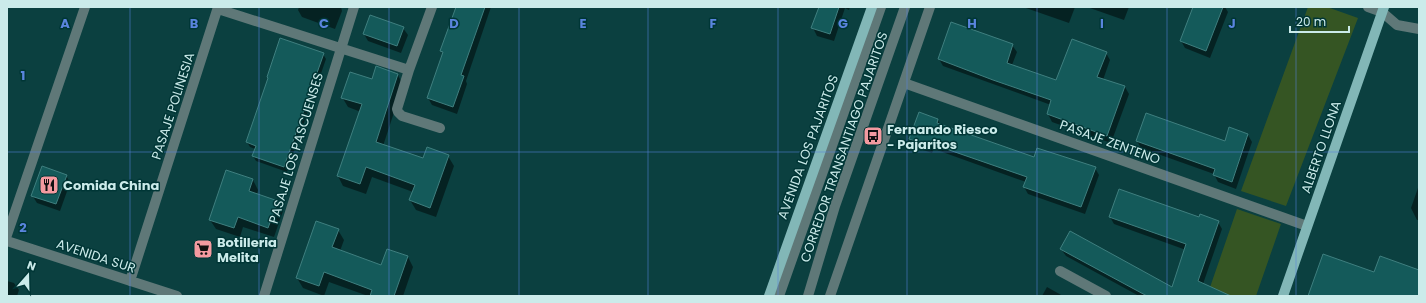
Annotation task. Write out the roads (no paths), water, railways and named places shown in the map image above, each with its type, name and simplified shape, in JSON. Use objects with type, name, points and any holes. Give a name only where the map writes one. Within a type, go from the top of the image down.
[{"type":"main road","name":"AVENIDA LOS PAJARITOS","points":[[769,296],[872,7]]},
{"type":"main road","name":"ALBERTO LLONA","points":[[1283,296],[1383,10]]},
{"type":"street","points":[[7,235],[85,7]]},
{"type":"street","name":"PASAJE LOS PASCUENSES","points":[[264,296],[354,7]]},
{"type":"street","points":[[432,7],[397,106],[398,112],[402,116],[440,128]]},
{"type":"street","name":"CORREDOR TRANSANTIAGO PAJARITOS","points":[[779,296],[881,7]]},
{"type":"street","name":"CORREDOR TRANSANTIAGO PAJARITOS","points":[[808,296],[835,206],[905,7]]},
{"type":"street","points":[[830,296],[930,7]]},
{"type":"street","points":[[1368,7],[1383,10],[1398,25],[1419,29]]},
{"type":"street","points":[[218,8],[409,70]]},
{"type":"street","name":"PASAJE POLINESIA","points":[[130,281],[218,8]]},
{"type":"street","name":"PASAJE ZENTENO","points":[[904,83],[1307,226]]},
{"type":"street","name":"AVENIDA SUR","points":[[7,241],[177,296]]},
{"type":"street","points":[[1060,271],[1106,296]]},
{"type":"place","name":"Fernando Riesco - Pajaritos","points":[[873,136]]},
{"type":"place","name":"Comida China","points":[[49,185]]},
{"type":"place","name":"Botilleria Melita","points":[[203,249]]}]
